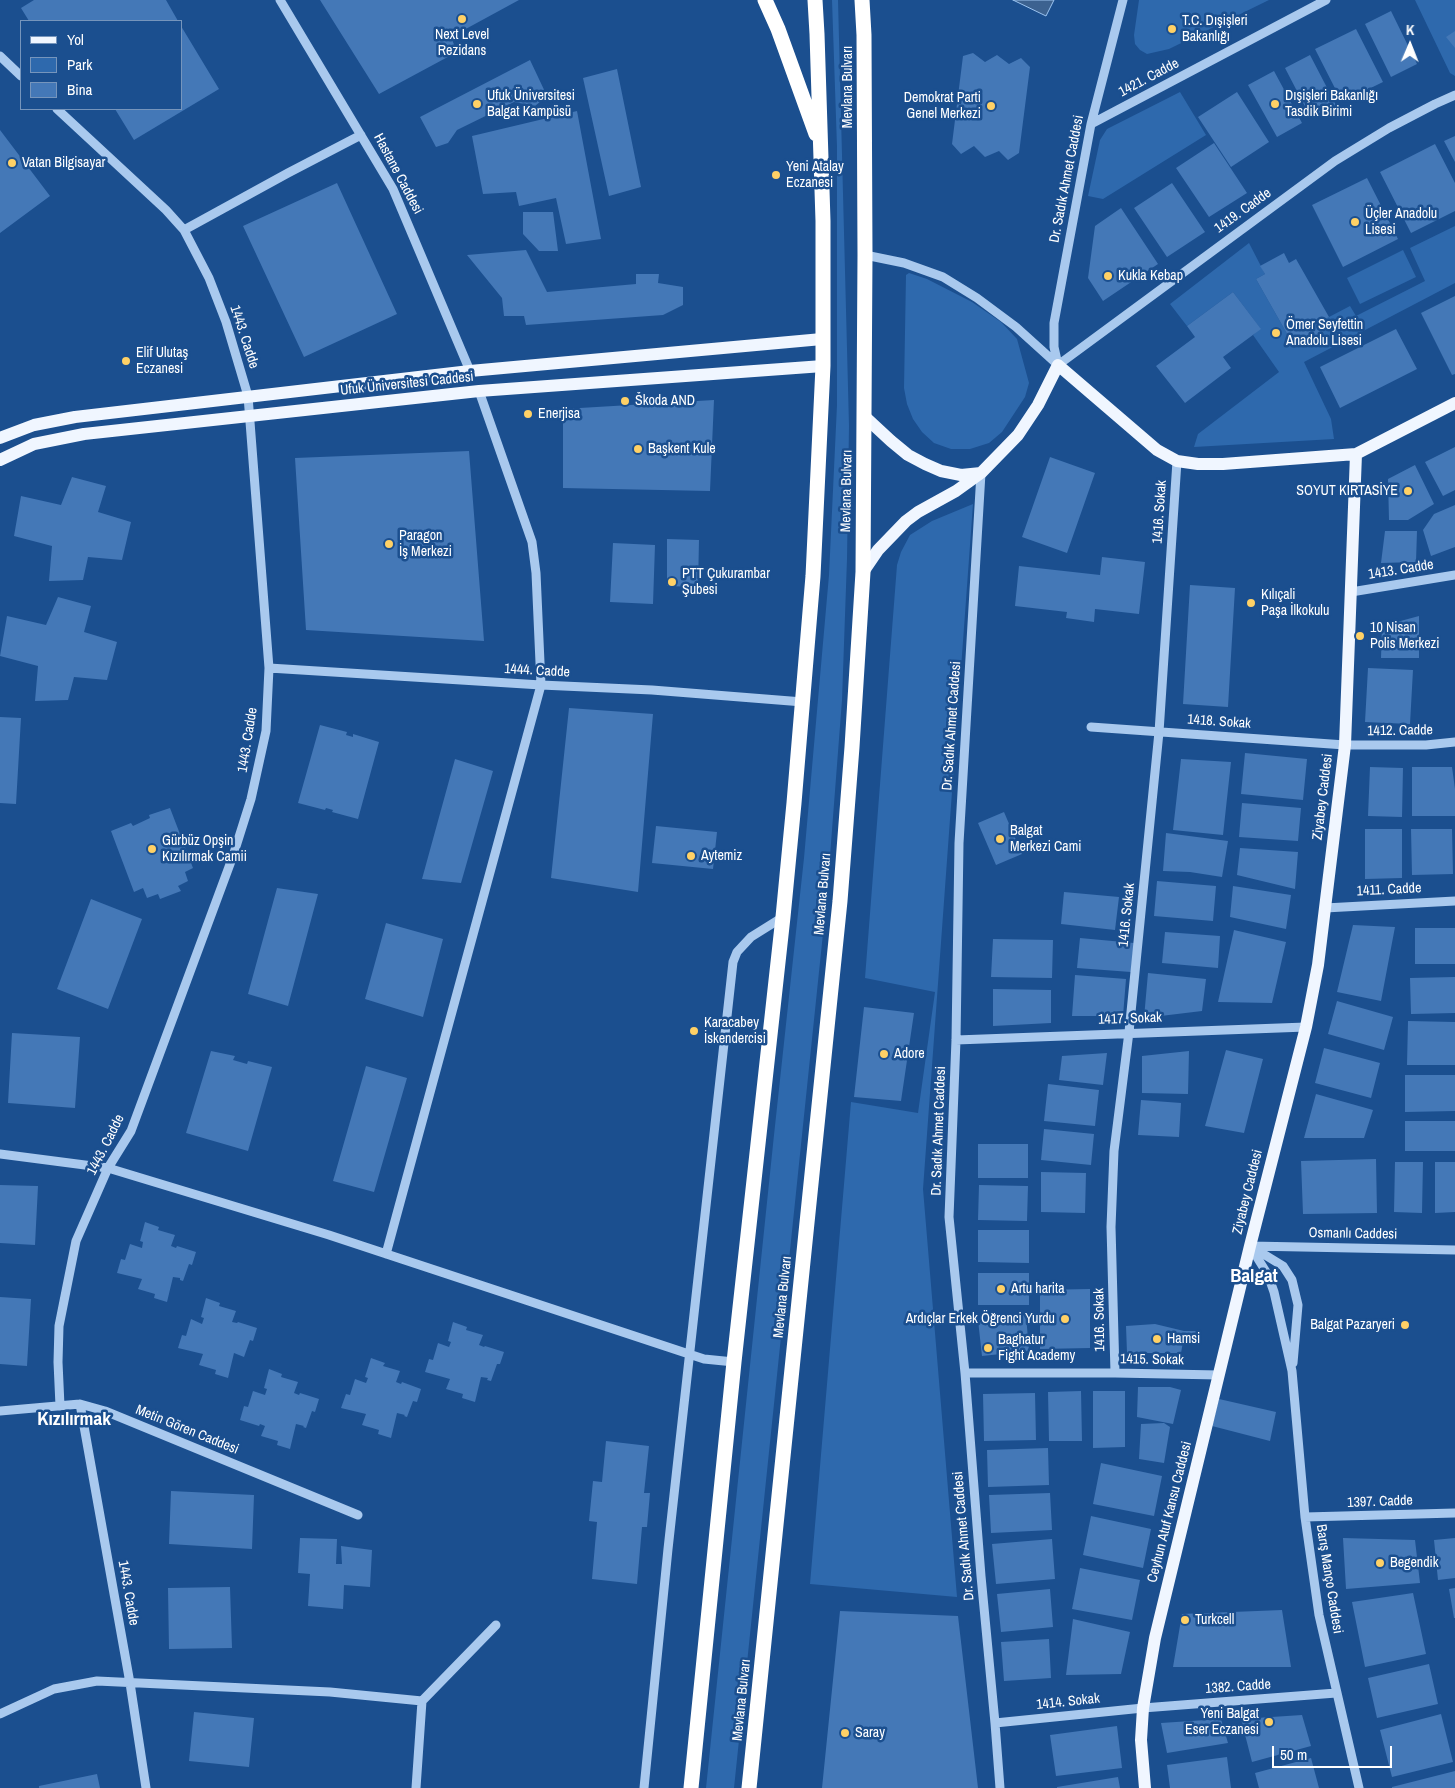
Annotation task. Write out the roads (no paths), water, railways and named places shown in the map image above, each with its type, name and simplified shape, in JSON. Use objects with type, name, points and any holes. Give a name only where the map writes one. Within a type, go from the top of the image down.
[{"type":"highway","points":[[765,0],[778,29],[820,145]]},
{"type":"highway","name":"Mevlana Bulvarı","points":[[691,1788],[734,1362],[783,917],[813,576],[823,366],[823,221],[815,0]]},
{"type":"highway","name":"Mevlana Bulvarı","points":[[750,1788],[840,901],[852,748],[863,572],[865,256],[864,36],[862,0]]},
{"type":"highway","points":[[864,36],[872,0]]},
{"type":"main road","name":"Ufuk Üniversitesi Caddesi","points":[[0,438],[34,426],[75,417],[248,396],[470,371],[822,339]]},
{"type":"main road","points":[[863,572],[878,550],[906,521],[918,512],[956,492],[981,474],[1018,435],[1038,405],[1058,365],[1157,450],[1177,461],[1198,464],[1223,464],[1356,454],[1455,403]]},
{"type":"main road","name":"Ufuk Üniversitesi Caddesi","points":[[0,460],[34,444],[84,434],[479,391],[823,366]]},
{"type":"main road","points":[[470,371],[479,391]]},
{"type":"main road","points":[[864,416],[908,455],[925,464],[941,471],[961,475],[981,474]]},
{"type":"main road","name":"Ziyabey Caddesi","points":[[1250,1246],[1306,1027],[1318,966],[1345,745],[1356,454]]},
{"type":"main road","name":"Ceyhun Atuf Kansu Caddesi","points":[[1145,1788],[1141,1740],[1143,1708],[1155,1638],[1250,1246]]},
{"type":"street","name":"Hastane Caddesi","points":[[280,0],[400,202],[470,371]]},
{"type":"street","name":"Dr. Sadık Ahmet Caddesi","points":[[1058,365],[1054,347],[1054,323],[1091,124],[1123,0]]},
{"type":"street","name":"1421. Cadde","points":[[1091,124],[1326,0]]},
{"type":"street","points":[[0,56],[20,75]]},
{"type":"street","name":"1419. Cadde","points":[[1058,365],[1335,161],[1389,128],[1455,95]]},
{"type":"street","name":"1443. Cadde","points":[[58,110],[166,210],[184,230],[209,278],[226,322],[248,396],[269,668],[266,731],[251,799],[233,856],[131,1131],[108,1168],[76,1241],[59,1326],[60,1406]]},
{"type":"street","points":[[184,230],[361,135]]},
{"type":"street","points":[[865,256],[904,263],[944,277],[977,298],[1016,327],[1058,365]]},
{"type":"street","points":[[386,1254],[541,685],[536,573],[532,542],[479,391]]},
{"type":"street","name":"1416. Sokak","points":[[1115,1372],[1111,1227],[1114,1152],[1129,1032],[1159,732],[1177,461]]},
{"type":"street","name":"Dr. Sadık Ahmet Caddesi","points":[[981,474],[959,843],[956,1040],[949,1217],[966,1373],[981,1576],[996,1723],[1000,1788]]},
{"type":"street","name":"1413. Cadde","points":[[1351,592],[1455,575]]},
{"type":"street","name":"1444. Cadde","points":[[269,668],[652,690],[803,702]]},
{"type":"street","name":"1418. Sokak","points":[[1091,727],[1345,745]]},
{"type":"street","name":"1412. Cadde","points":[[1345,745],[1426,745],[1455,742]]},
{"type":"street","name":"1411. Cadde","points":[[1325,908],[1455,900]]},
{"type":"street","points":[[644,1788],[668,1550],[733,962],[737,952],[752,937],[783,917]]},
{"type":"street","name":"1417. Sokak","points":[[956,1040],[1129,1032],[1306,1027]]},
{"type":"street","points":[[0,1154],[108,1168],[386,1254],[704,1359],[734,1362]]},
{"type":"street","name":"Osmanlı Caddesi","points":[[1250,1246],[1455,1250]]},
{"type":"street","name":"Barış Manço Caddesi","points":[[1250,1246],[1283,1266],[1292,1280],[1298,1305],[1292,1370]]},
{"type":"street","name":"Barış Manço Caddesi","points":[[1250,1246],[1268,1275],[1274,1292],[1292,1370],[1305,1517],[1319,1615],[1358,1788]]},
{"type":"street","name":"1415. Sokak","points":[[966,1373],[1115,1372],[1219,1375]]},
{"type":"street","name":"1443. Cadde","points":[[80,1404],[130,1683],[146,1788]]},
{"type":"street","name":"Metin Gören Caddesi","points":[[0,1411],[80,1404],[105,1411],[358,1515]]},
{"type":"street","name":"1397. Cadde","points":[[1305,1517],[1455,1513]]},
{"type":"street","points":[[416,1788],[422,1702],[496,1625]]},
{"type":"street","points":[[0,1714],[54,1689],[97,1681],[330,1692],[422,1702]]},
{"type":"street","name":"1382. Cadde","points":[[1143,1708],[1336,1693]]},
{"type":"street","name":"1414. Sokak","points":[[996,1723],[1143,1708]]},
{"type":"place","name":"Next Level Rezidans","points":[[462,19]]},
{"type":"place","name":"T.C. Dışişleri Bakanlığı","points":[[1172,29]]},
{"type":"place","name":"Ufuk Üniversitesi Balgat Kampüsü","points":[[477,104]]},
{"type":"place","name":"Dışişleri Bakanlığı Tasdik Birimi","points":[[1275,104]]},
{"type":"place","name":"Demokrat Parti Genel Merkezi","points":[[991,106]]},
{"type":"place","name":"Vatan Bilgisayar","points":[[12,163]]},
{"type":"place","name":"Yeni Atalay Eczanesi","points":[[776,175]]},
{"type":"place","name":"Üçler Anadolu Lisesi","points":[[1355,222]]},
{"type":"place","name":"Kukla Kebap","points":[[1108,276]]},
{"type":"place","name":"Ömer Seyfettin Anadolu Lisesi","points":[[1276,333]]},
{"type":"place","name":"Elif Ulutaş Eczanesi","points":[[126,361]]},
{"type":"place","name":"Škoda AND","points":[[625,401]]},
{"type":"place","name":"Enerjisa","points":[[528,414]]},
{"type":"place","name":"Başkent Kule","points":[[638,449]]},
{"type":"place","name":"SOYUT KIRTASİYE","points":[[1408,491]]},
{"type":"place","name":"Paragon İş Merkezi","points":[[389,544]]},
{"type":"place","name":"PTT Çukurambar Şubesi","points":[[672,582]]},
{"type":"place","name":"Kılıçali Paşa İlkokulu","points":[[1251,603]]},
{"type":"place","name":"10 Nisan Polis Merkezi","points":[[1360,636]]},
{"type":"place","name":"Balgat Merkezi Cami","points":[[1000,839]]},
{"type":"place","name":"Gürbüz Opşin Kızılırmak Camii","points":[[152,849]]},
{"type":"place","name":"Aytemiz","points":[[691,856]]},
{"type":"place","name":"Karacabey İskendercisi","points":[[694,1031]]},
{"type":"place","name":"Adore","points":[[884,1054]]},
{"type":"place","name":"Artu harita","points":[[1001,1289]]},
{"type":"place","name":"Ardıçlar Erkek Öğrenci Yurdu","points":[[1065,1319]]},
{"type":"place","name":"Balgat Pazaryeri","points":[[1405,1325]]},
{"type":"place","name":"Hamsi","points":[[1157,1339]]},
{"type":"place","name":"Baghatur Fight Academy","points":[[988,1348]]},
{"type":"place","name":"Begendik","points":[[1380,1563]]},
{"type":"place","name":"Turkcell","points":[[1185,1620]]},
{"type":"place","name":"Yeni Balgat Eser Eczanesi","points":[[1269,1722]]},
{"type":"place","name":"Saray","points":[[845,1733]]},
{"type":"district","name":"Balgat","points":[[1254,1277]]},
{"type":"district","name":"Kızılırmak","points":[[74,1420]]}]
